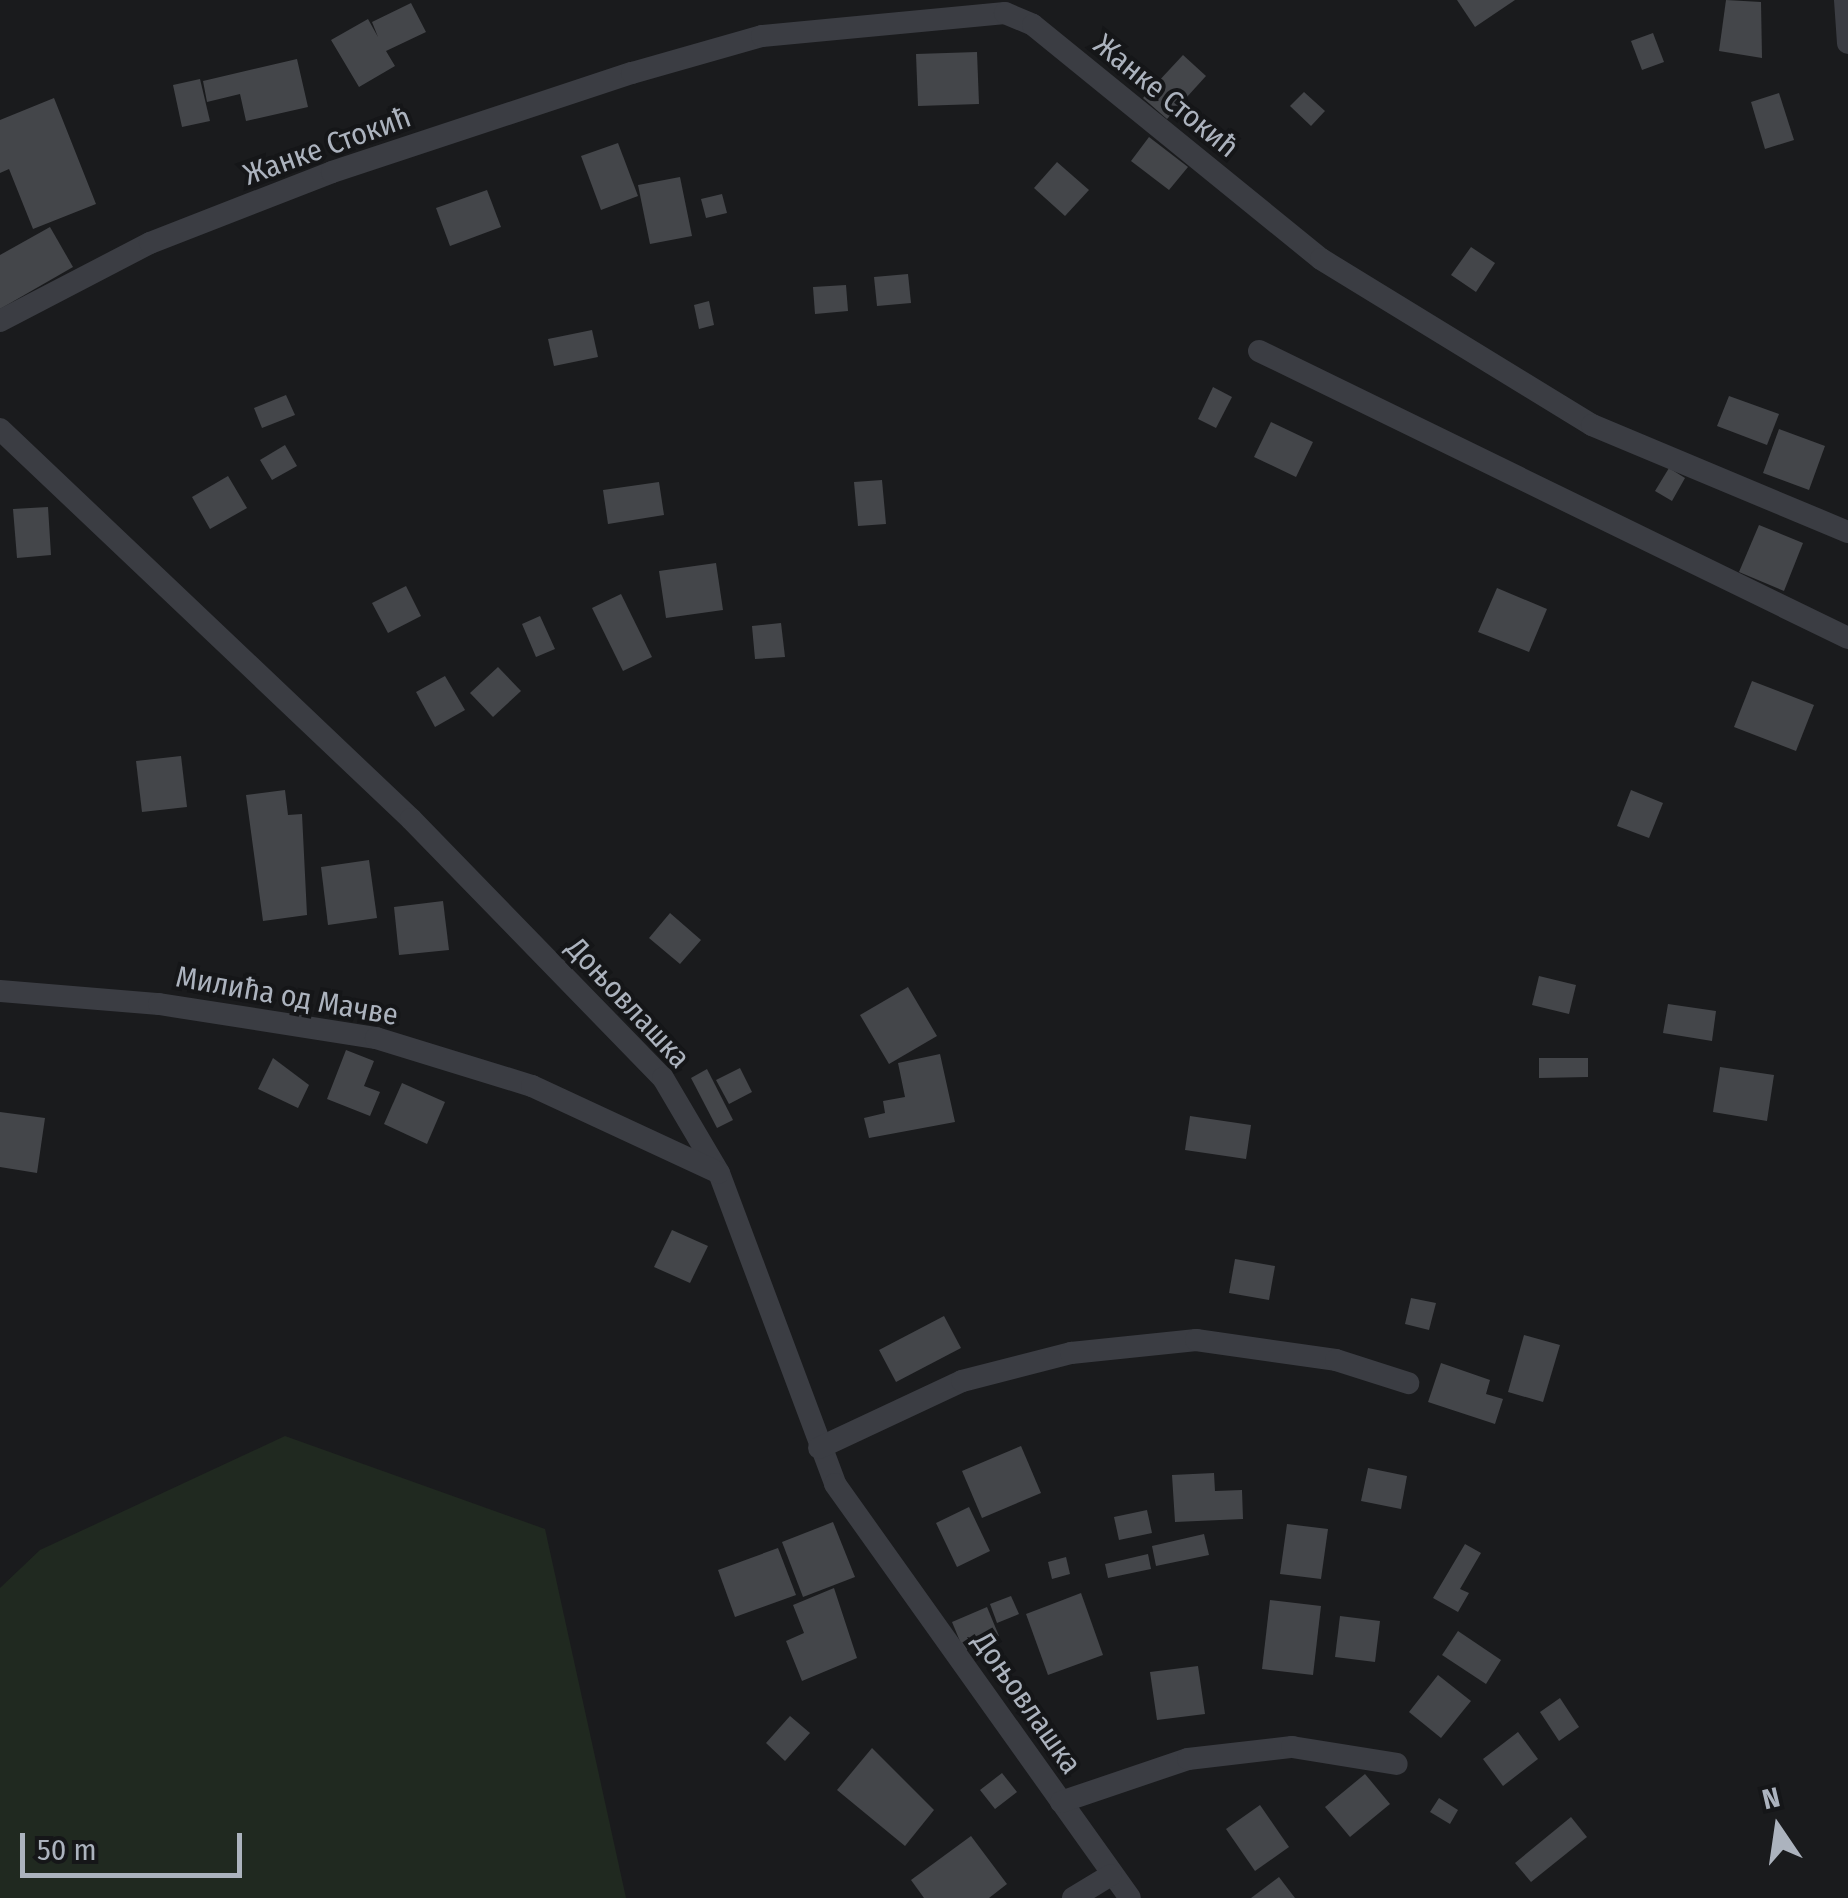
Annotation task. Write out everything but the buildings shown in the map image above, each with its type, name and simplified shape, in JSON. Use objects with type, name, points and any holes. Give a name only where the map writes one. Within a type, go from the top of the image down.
[{"type":"street","points":[[1845,0],[1848,42]]},
{"type":"street","name":"Жанке Стокић","points":[[0,321],[187,229],[632,73],[762,36],[1005,14],[1034,24],[1338,269],[1592,425],[1848,532]]},
{"type":"street","points":[[1259,351],[1848,638]]},
{"type":"street","name":"Доњовлашка","points":[[0,429],[411,820],[650,1065],[719,1172],[835,1484],[1130,1898]]},
{"type":"street","name":"Милића од Мачве","points":[[0,991],[159,1004],[376,1038],[532,1086],[719,1172]]},
{"type":"street","points":[[819,1448],[962,1381],[1071,1353],[1196,1340],[1336,1360],[1408,1383]]},
{"type":"street","points":[[1061,1802],[1188,1759],[1292,1747],[1397,1764]]},
{"type":"street","points":[[1074,1898],[1110,1875]]},
{"type":"shaded area","points":[[285,1436],[545,1529],[626,1898],[0,1898],[0,1588],[40,1550]]}]
